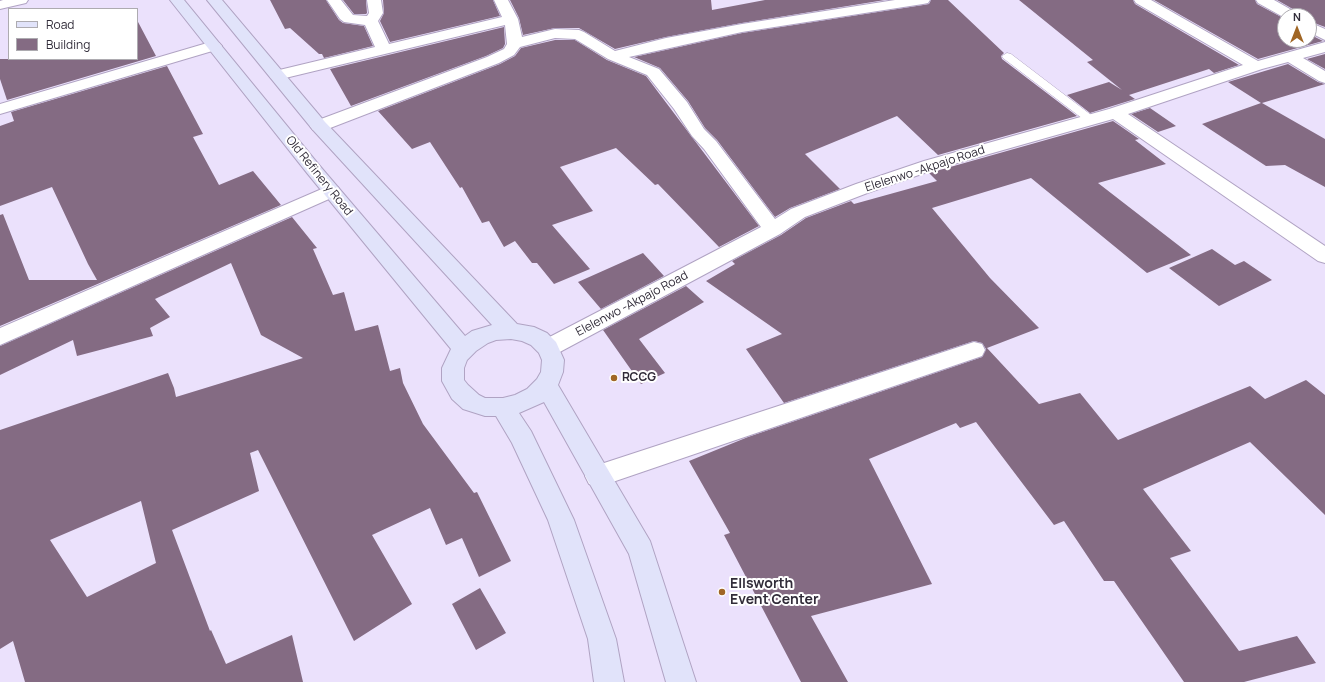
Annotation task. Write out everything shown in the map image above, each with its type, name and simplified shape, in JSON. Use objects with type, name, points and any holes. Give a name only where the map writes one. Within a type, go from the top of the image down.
[{"type":"main road","name":"Old Refinery Road","points":[[177,0],[331,191],[464,350]]},
{"type":"main road","points":[[214,0],[319,126],[512,331]]},
{"type":"main road","points":[[512,331],[526,333],[539,339],[548,348],[553,360],[552,372],[546,385],[535,396],[520,404],[503,407],[485,407],[471,402],[460,392],[453,381],[453,368],[458,356],[468,345],[480,337],[496,332],[512,331]]},
{"type":"main road","points":[[546,385],[640,550],[681,682]]},
{"type":"main road","points":[[503,407],[522,438],[561,520],[602,639],[609,682]]},
{"type":"street","points":[[0,5],[20,0]]},
{"type":"street","points":[[334,0],[345,16],[349,19],[371,21]]},
{"type":"street","points":[[371,21],[376,13],[374,0]]},
{"type":"street","points":[[501,0],[511,19],[515,44]]},
{"type":"street","points":[[613,56],[666,43],[742,28],[923,0]]},
{"type":"street","points":[[1141,0],[1256,66]]},
{"type":"street","points":[[1263,0],[1278,8]]},
{"type":"street","points":[[277,76],[511,19]]},
{"type":"street","points":[[371,21],[384,50]]},
{"type":"street","points":[[319,126],[493,60],[509,52],[515,44],[555,33],[579,35],[613,56],[653,72],[681,106],[698,132],[710,145],[773,229]]},
{"type":"street","points":[[0,108],[214,46]]},
{"type":"street","name":"Elelenwo -Akpajo Road","points":[[548,348],[773,229],[798,213],[863,188],[930,165],[1115,113],[1256,66],[1325,47]]},
{"type":"street","points":[[1291,57],[1325,78]]},
{"type":"street","points":[[1115,113],[1325,256]]},
{"type":"street","points":[[0,337],[331,191]]},
{"type":"street","points":[[598,476],[974,350]]},
{"type":"lane","points":[[1007,56],[1091,120]]},
{"type":"building","points":[[270,0],[326,0],[339,20],[343,23],[364,26],[373,46],[324,58],[322,54],[319,54],[290,28],[285,29]]},
{"type":"building","points":[[343,0],[366,0],[367,13],[354,14]]},
{"type":"building","points":[[383,0],[493,0],[500,16],[390,42],[380,21],[384,13]]},
{"type":"building","points":[[510,0],[711,0],[712,10],[765,0],[885,0],[742,23],[666,37],[615,49],[579,28],[555,28],[523,35],[519,18]]},
{"type":"building","points":[[931,0],[948,0],[1004,53],[1001,56],[1002,59],[1077,116],[938,155],[897,116],[805,154],[840,189],[790,208],[775,217],[717,140],[705,128],[688,101],[660,68],[634,57],[742,33],[929,4]]},
{"type":"building","points":[[1019,0],[1133,0],[1135,4],[1239,65],[1214,73],[1209,69],[1129,95],[1135,99],[1090,113],[1067,95],[1109,82],[1122,90],[1087,62],[1093,60]]},
{"type":"building","points":[[1154,0],[1255,0],[1257,4],[1277,15],[1277,48],[1298,48],[1258,59]]},
{"type":"building","points":[[1277,0],[1325,0],[1325,27],[1317,24],[1317,8],[1291,8]]},
{"type":"building","points":[[138,22],[156,56],[7,100],[0,79],[0,59],[138,60]]},
{"type":"building","points":[[504,27],[505,44],[503,48],[486,56],[351,106],[330,69]]},
{"type":"building","points":[[1317,38],[1323,41],[1317,43]]},
{"type":"building","points":[[555,40],[575,40],[607,60],[646,76],[759,226],[719,247],[658,184],[655,185],[616,148],[560,167],[593,211],[552,225],[590,269],[554,284],[537,263],[532,263],[515,241],[504,247],[489,221],[482,223],[462,187],[460,188],[430,142],[412,149],[378,111],[500,64],[515,56],[521,48]]},
{"type":"building","points":[[1325,54],[1325,69],[1307,59]]},
{"type":"building","points":[[1288,64],[1318,82],[1325,84],[1262,103],[1325,139],[1325,187],[1285,165],[1266,166],[1202,124],[1261,103],[1228,82]]},
{"type":"building","points":[[167,66],[203,134],[193,137],[219,185],[253,171],[281,205],[0,326],[0,215],[3,214],[29,280],[97,280],[52,187],[0,206],[0,126],[14,121],[11,112]]},
{"type":"building","points":[[1150,108],[1176,126],[1158,132],[1131,114]]},
{"type":"building","points":[[1113,121],[1139,139],[1135,140],[1166,164],[1098,183],[1191,255],[1147,273],[1031,178],[932,208],[990,278],[1039,328],[987,348],[1039,404],[1080,393],[1118,440],[1250,386],[1265,399],[1306,380],[1325,395],[1325,515],[1250,442],[1143,489],[1191,551],[1170,558],[1239,651],[1297,636],[1316,663],[1244,682],[1184,682],[1114,581],[1104,581],[1064,521],[1054,525],[976,422],[960,428],[956,423],[869,459],[932,584],[811,616],[848,682],[801,682],[724,535],[730,533],[689,461],[748,437],[982,357],[986,349],[982,343],[974,341],[784,403],[746,349],[782,334],[706,281],[735,264],[732,261],[781,235],[806,218],[851,201],[854,204],[937,181],[929,173]]},
{"type":"building","points":[[292,217],[317,248],[313,249],[333,295],[344,292],[355,331],[378,325],[390,371],[400,368],[403,383],[423,424],[474,493],[477,492],[511,561],[479,577],[462,538],[446,545],[430,508],[372,535],[412,604],[354,641],[258,450],[250,453],[259,491],[172,530],[210,631],[211,630],[226,664],[292,635],[303,682],[25,682],[13,641],[0,649],[0,430],[168,373],[176,397],[303,358],[261,335],[231,263],[155,299],[170,317],[150,328],[153,336],[77,356],[73,340],[0,375],[0,346]],"holes":[[[141,501],[156,563],[87,597],[50,540]]]},
{"type":"building","points":[[1212,249],[1235,265],[1244,261],[1272,280],[1219,306],[1169,268]]},
{"type":"building","points":[[643,253],[664,276],[601,309],[578,282]]},
{"type":"building","points":[[686,286],[704,302],[639,339],[665,373],[641,384],[603,330]]},
{"type":"building","points":[[480,588],[506,633],[476,650],[452,604]]},
{"type":"place","name":"RCCG","points":[[614,378]]},
{"type":"place","name":"Ellsworth Event Center","points":[[722,592]]}]
